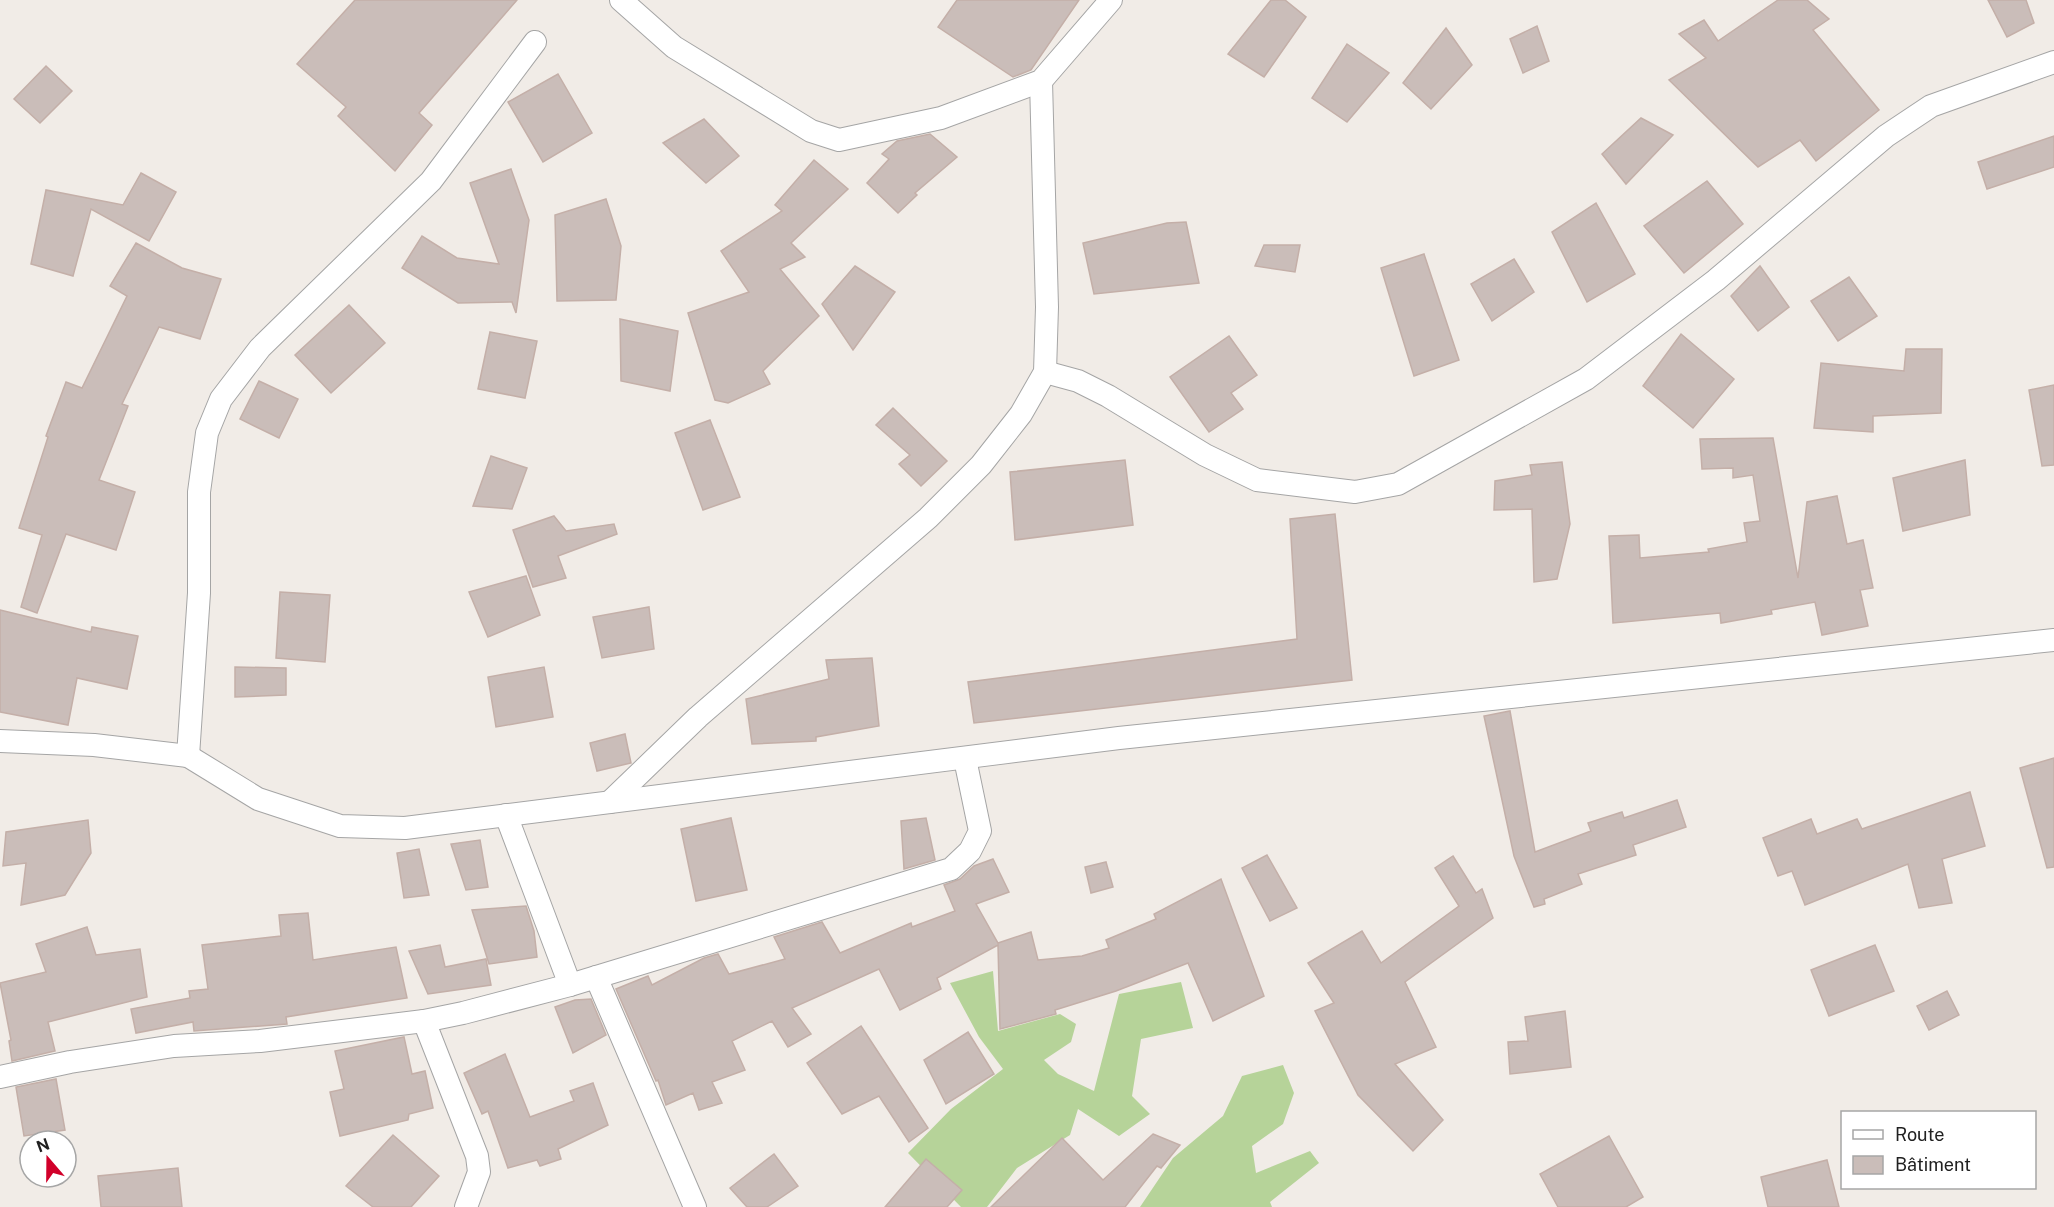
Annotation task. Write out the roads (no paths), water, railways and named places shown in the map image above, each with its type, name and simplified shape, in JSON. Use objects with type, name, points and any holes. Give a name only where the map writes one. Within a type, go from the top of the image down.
[{"type":"street","points":[[621,0],[674,47],[811,131],[839,140],[941,118],[1041,81],[1111,0]]},
{"type":"street","points":[[188,756],[199,593],[199,492],[207,433],[221,399],[260,348],[431,181],[535,42]]},
{"type":"street","points":[[1045,372],[1078,381],[1108,396],[1205,455],[1257,480],[1355,492],[1398,484],[1586,379],[1716,280],[1886,136],[1931,106],[2054,62]]},
{"type":"street","points":[[610,802],[698,717],[928,518],[981,465],[1021,414],[1045,372],[1047,307],[1041,81]]},
{"type":"street","points":[[0,741],[94,745],[188,756],[258,799],[340,826],[405,828],[1119,738],[2054,640]]},
{"type":"street","points":[[0,1077],[70,1062],[174,1046],[260,1041],[424,1021],[570,985],[951,869],[970,851],[980,831],[965,759]]},
{"type":"street","points":[[506,815],[570,985]]},
{"type":"street","points":[[596,977],[695,1207]]},
{"type":"street","points":[[424,1021],[477,1156],[479,1172],[466,1207]]}]
